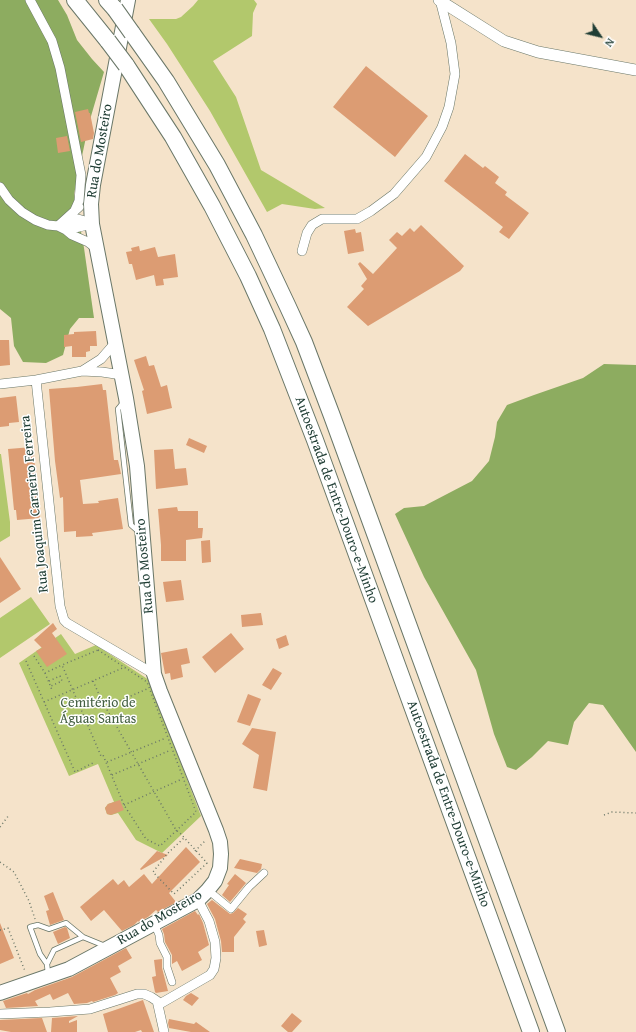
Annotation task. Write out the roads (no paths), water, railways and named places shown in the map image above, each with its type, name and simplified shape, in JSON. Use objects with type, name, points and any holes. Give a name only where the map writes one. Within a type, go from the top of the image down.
[{"type":"highway","name":"Autoestrada de Entre-Douro-e-Minho","points":[[75,0],[126,65],[173,137],[208,199],[248,276],[272,329],[315,440],[531,1032]]},
{"type":"highway","name":"Autoestrada de Entre-Douro-e-Minho","points":[[111,5],[166,81],[217,165],[254,235],[288,307],[332,416],[556,1032]]},
{"type":"main road","name":"Rua do Mosteiro","points":[[0,993],[48,970],[69,969],[202,896],[215,881],[220,868],[220,842],[216,830],[154,674],[137,466],[122,375],[92,224],[91,204],[93,185],[128,0]]},
{"type":"street","points":[[30,0],[52,41],[60,68],[81,175],[76,210]]},
{"type":"street","points":[[440,0],[504,41],[538,52],[636,70]]},
{"type":"street","points":[[302,251],[312,225],[322,219],[357,219],[371,211],[394,194],[426,157],[442,127],[449,107],[454,74],[450,43],[440,0]]},
{"type":"street","points":[[62,228],[85,199],[93,185]]},
{"type":"street","points":[[0,187],[9,200],[22,212],[35,220],[62,228],[96,248]]},
{"type":"street","points":[[62,228],[70,221],[78,219],[92,224]]},
{"type":"street","points":[[82,371],[101,359],[115,343]]},
{"type":"street","points":[[0,384],[36,380],[82,371],[122,375]]},
{"type":"street","name":"Rua Joaquim Carneiro Ferreira","points":[[36,380],[60,606],[64,620],[154,674]]},
{"type":"street","points":[[158,1005],[210,975],[214,969],[216,958],[215,942],[202,896],[214,894],[232,909],[249,886],[264,873]]},
{"type":"street","points":[[154,923],[159,935],[160,943],[167,957],[167,967],[172,982]]},
{"type":"street","points":[[0,1014],[90,1009],[137,994],[144,994],[151,996],[157,1001],[164,1032]]},
{"type":"lane","points":[[48,970],[30,928],[38,924],[49,929],[66,923],[83,937],[108,947]]},
{"type":"lane","points":[[48,970],[54,950],[83,937]]},
{"type":"park label","name":"Cemitério de Águas Santas","points":[[98,712]]}]
